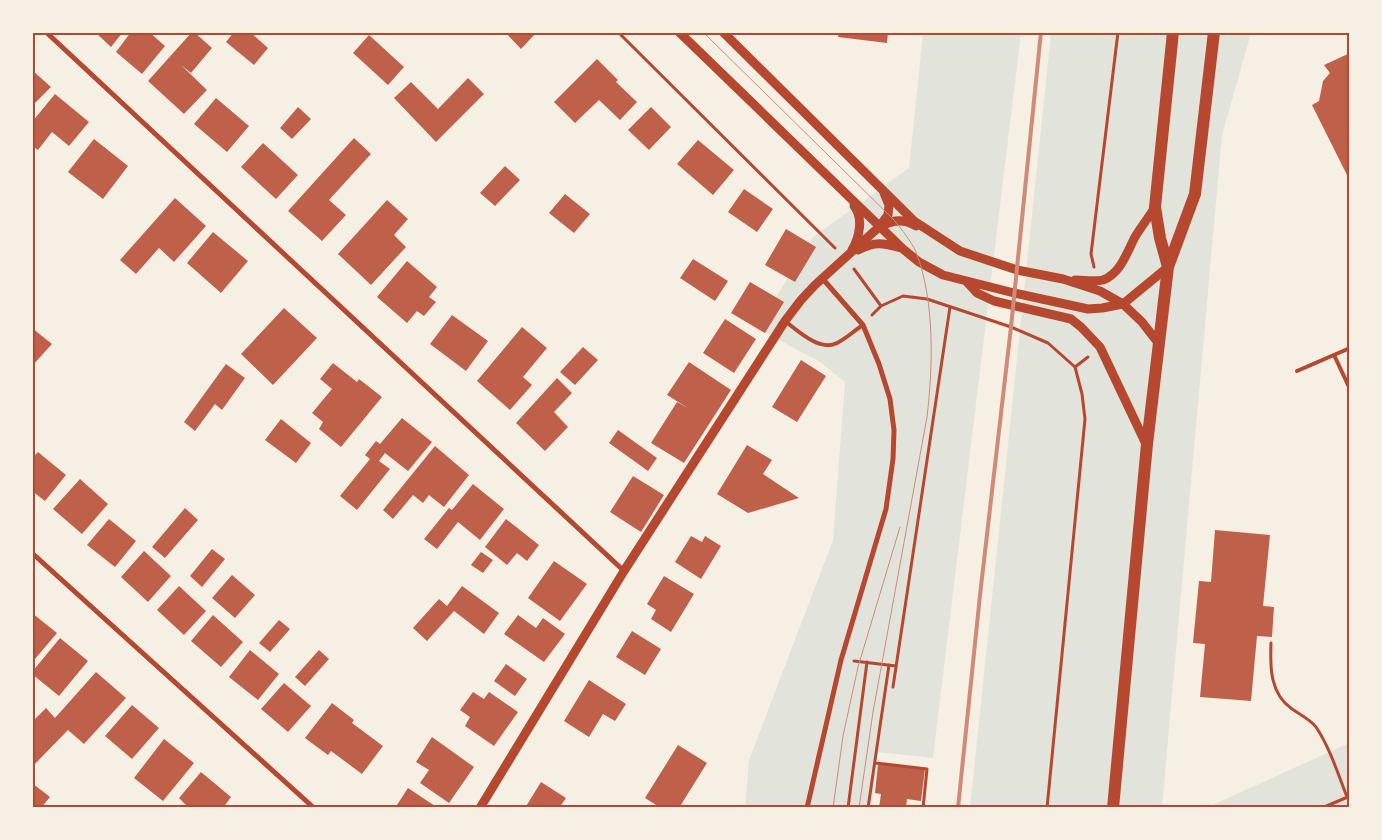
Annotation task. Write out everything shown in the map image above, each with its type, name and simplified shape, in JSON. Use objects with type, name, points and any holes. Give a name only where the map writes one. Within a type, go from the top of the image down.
[{"type":"main road","points":[[1168,268],[1160,238],[1155,207],[1173,32]]},
{"type":"main road","points":[[1113,808],[1146,444],[1168,268],[1195,194],[1214,32]]},
{"type":"street","points":[[46,32],[624,571]]},
{"type":"street","points":[[680,32],[879,227],[919,262],[943,275],[1014,293],[1088,308],[1102,308],[1123,304],[1168,268]]},
{"type":"street","points":[[723,32],[914,221],[960,251]]},
{"type":"street","points":[[841,190],[858,210],[859,234],[848,256]]},
{"type":"street","points":[[480,808],[624,571],[785,321],[801,300],[822,278],[879,227],[888,215],[889,205],[884,193]]},
{"type":"street","points":[[1063,279],[1097,281],[1105,279],[1112,274],[1122,264],[1136,235],[1155,207]]},
{"type":"street","points":[[879,227],[894,220],[905,221],[960,251],[1017,270],[1063,279],[1100,291],[1123,304],[1142,322],[1159,344]]},
{"type":"street","points":[[848,256],[874,243],[903,249]]},
{"type":"street","points":[[807,808],[841,660],[886,509],[893,459],[894,430],[890,400],[879,364],[863,325],[822,278]]},
{"type":"street","points":[[966,281],[977,293],[994,300],[1071,319],[1081,328],[1100,347],[1146,444]]},
{"type":"street","points":[[32,552],[314,808]]},
{"type":"lane","points":[[785,321],[809,339],[826,344],[836,344],[863,325]]},
{"type":"lane","points":[[1297,371],[1350,348]]},
{"type":"lane","points":[[1334,355],[1350,388]]},
{"type":"path","points":[[618,32],[848,256],[881,306],[903,296],[927,299],[1011,327],[1048,343],[1075,367],[1082,394],[1085,419],[1047,808]]},
{"type":"path","points":[[1094,228],[1118,32]]},
{"type":"path","points":[[893,688],[950,307]]},
{"type":"path","points":[[1270,643],[1270,664],[1273,682],[1278,694],[1283,703],[1315,726],[1348,797],[1322,808]]},
{"type":"path","points":[[848,808],[867,662],[896,666]]},
{"type":"path","points":[[868,808],[889,665]]},
{"type":"path","points":[[876,763],[927,769],[924,808]]},
{"type":"shaded area","points":[[923,33],[1021,33],[933,758],[878,752],[871,807],[745,808],[749,760],[833,540],[845,382],[820,362],[757,328],[813,237],[909,168]]},
{"type":"shaded area","points":[[1051,33],[1251,33],[1222,135],[1162,807],[970,808]]},
{"type":"shaded area","points":[[1349,743],[1349,807],[1208,807]]},
{"type":"building","points":[[95,32],[123,32],[111,47]]},
{"type":"building","points":[[131,32],[149,32],[165,46],[142,74],[116,52]]},
{"type":"building","points":[[192,32],[212,48],[191,73],[181,65],[207,90],[184,114],[148,81]]},
{"type":"building","points":[[234,32],[250,32],[268,48],[254,65],[226,42]]},
{"type":"building","points":[[505,32],[537,32],[521,49]]},
{"type":"building","points":[[839,32],[888,32],[887,43],[838,37]]},
{"type":"building","points":[[369,35],[404,67],[388,85],[353,53]]},
{"type":"building","points":[[1350,53],[1350,181],[1312,105],[1319,101],[1323,81],[1330,73],[1324,65]]},
{"type":"building","points":[[597,59],[618,80],[616,82],[637,102],[620,120],[599,100],[575,123],[554,102]]},
{"type":"building","points":[[32,70],[51,87],[32,106]]},
{"type":"building","points":[[468,78],[484,94],[436,142],[394,98],[411,82],[438,109]]},
{"type":"building","points":[[55,94],[89,122],[69,146],[52,132],[38,150],[32,146],[32,122]]},
{"type":"building","points":[[216,98],[249,126],[227,152],[194,124]]},
{"type":"building","points":[[298,107],[311,119],[292,139],[280,128]]},
{"type":"building","points":[[651,107],[671,127],[649,150],[628,130]]},
{"type":"building","points":[[354,138],[371,154],[329,200],[346,215],[322,241],[288,211]]},
{"type":"building","points":[[94,139],[128,166],[103,199],[68,172]]},
{"type":"building","points":[[698,140],[734,170],[713,195],[677,164]]},
{"type":"building","points":[[263,143],[298,175],[276,199],[241,167]]},
{"type":"building","points":[[505,166],[520,180],[495,206],[480,193]]},
{"type":"building","points":[[744,189],[773,209],[757,232],[728,212]]},
{"type":"building","points":[[565,194],[590,214],[574,233],[549,213]]},
{"type":"building","points":[[175,198],[206,226],[174,262],[159,248],[136,274],[120,260]]},
{"type":"building","points":[[387,200],[408,219],[394,235],[406,247],[371,285],[338,254]]},
{"type":"building","points":[[786,229],[816,247],[795,282],[765,265]]},
{"type":"building","points":[[213,232],[248,261],[221,293],[187,263]]},
{"type":"building","points":[[693,259],[728,281],[715,301],[680,278]]},
{"type":"building","points":[[407,261],[437,287],[429,297],[436,302],[424,316],[417,311],[407,323],[377,297]]},
{"type":"building","points":[[750,282],[784,302],[765,333],[731,313]]},
{"type":"building","points":[[284,308],[317,338],[273,385],[241,354]]},
{"type":"building","points":[[452,315],[488,341],[466,371],[430,344]]},
{"type":"building","points":[[725,319],[756,339],[734,373],[703,353]]},
{"type":"building","points":[[522,327],[547,348],[523,377],[532,385],[510,410],[477,381]]},
{"type":"building","points":[[32,328],[52,344],[32,366]]},
{"type":"building","points":[[583,347],[598,360],[575,385],[560,372]]},
{"type":"building","points":[[801,360],[826,376],[797,422],[772,407]]},
{"type":"building","points":[[689,362],[731,390],[684,463],[651,443],[677,402],[688,408],[667,395]]},
{"type":"building","points":[[333,363],[357,382],[359,379],[382,397],[341,447],[319,429],[323,422],[312,413],[332,389],[320,379]]},
{"type":"building","points":[[226,364],[245,378],[222,410],[215,404],[195,431],[184,422]]},
{"type":"building","points":[[557,378],[572,393],[554,412],[568,427],[545,451],[516,423]]},
{"type":"building","points":[[402,418],[432,442],[408,471],[385,453],[379,461],[390,469],[357,510],[340,496],[370,459],[365,455],[376,441],[380,444]]},
{"type":"building","points":[[281,419],[311,443],[296,463],[265,440]]},
{"type":"building","points":[[618,430],[657,458],[648,471],[609,443]]},
{"type":"building","points":[[747,445],[772,460],[763,474],[799,498],[748,513],[717,494]]},
{"type":"building","points":[[435,446],[469,475],[444,507],[429,495],[423,503],[413,495],[393,519],[383,510]]},
{"type":"building","points":[[38,452],[66,475],[45,501],[32,491],[32,458]]},
{"type":"building","points":[[633,476],[664,495],[641,532],[610,512]]},
{"type":"building","points":[[80,479],[108,504],[82,534],[53,509]]},
{"type":"building","points":[[473,484],[504,509],[480,540],[458,522],[437,549],[424,539],[449,508],[452,510]]},
{"type":"building","points":[[185,508],[198,520],[165,558],[152,547]]},
{"type":"building","points":[[109,519],[136,541],[115,567],[87,545]]},
{"type":"building","points":[[506,519],[539,545],[527,561],[517,553],[507,565],[485,547]]},
{"type":"building","points":[[1215,530],[1270,535],[1263,606],[1274,607],[1272,637],[1257,636],[1251,701],[1200,697],[1205,644],[1193,643],[1199,581],[1211,582]]},
{"type":"building","points":[[691,536],[702,542],[705,536],[721,546],[701,579],[675,562]]},
{"type":"building","points":[[212,549],[225,559],[202,587],[190,576]]},
{"type":"building","points":[[144,551],[171,576],[148,602],[121,577]]},
{"type":"building","points":[[481,552],[493,560],[483,573],[471,565]]},
{"type":"building","points":[[554,561],[587,584],[560,621],[528,598]]},
{"type":"building","points":[[232,575],[255,595],[235,618],[212,598]]},
{"type":"building","points":[[664,576],[694,594],[671,632],[651,619],[656,610],[647,604]]},
{"type":"building","points":[[179,586],[206,611],[184,635],[157,610]]},
{"type":"building","points":[[462,586],[499,613],[484,634],[454,611],[427,641],[413,628],[439,599],[447,606]]},
{"type":"building","points":[[32,613],[57,633],[35,659],[32,658]]},
{"type":"building","points":[[213,615],[243,642],[221,667],[191,641]]},
{"type":"building","points":[[518,615],[536,628],[543,618],[565,634],[544,662],[504,634]]},
{"type":"building","points":[[279,620],[290,629],[270,652],[259,643]]},
{"type":"building","points":[[632,631],[661,649],[645,675],[616,657]]},
{"type":"building","points":[[60,638],[88,661],[59,696],[32,672]]},
{"type":"building","points":[[250,650],[279,674],[258,700],[229,677]]},
{"type":"building","points":[[319,650],[329,659],[305,686],[295,677]]},
{"type":"building","points":[[506,664],[527,679],[515,696],[494,681]]},
{"type":"building","points":[[96,672],[126,698],[84,744],[68,730],[32,767],[32,722],[46,708],[55,718]]},
{"type":"building","points":[[589,680],[626,704],[615,721],[603,714],[589,737],[564,721]]},
{"type":"building","points":[[284,683],[311,706],[288,732],[261,709]]},
{"type":"building","points":[[473,692],[484,699],[489,692],[518,712],[494,746],[465,726],[470,717],[460,710]]},
{"type":"building","points":[[332,703],[354,720],[352,723],[383,746],[362,774],[331,751],[328,755],[305,738]]},
{"type":"building","points":[[132,705],[159,728],[132,759],[105,736]]},
{"type":"building","points":[[432,737],[474,767],[449,803],[420,783],[429,770],[416,762]]},
{"type":"building","points":[[164,739],[194,763],[163,801],[134,778]]},
{"type":"building","points":[[678,745],[707,763],[679,808],[661,808],[645,798]]},
{"type":"building","points":[[878,764],[925,769],[921,801],[907,799],[906,808],[879,808],[881,794],[875,793]]},
{"type":"building","points":[[201,772],[231,797],[223,808],[189,808],[179,798]]},
{"type":"building","points":[[541,782],[566,798],[559,808],[525,808]]},
{"type":"building","points":[[32,783],[50,797],[41,808],[32,808]]},
{"type":"building","points":[[408,788],[438,808],[395,808]]},
{"type":"tram line","points":[[703,32],[894,220],[916,252],[927,291],[931,334],[927,417],[873,712],[859,808]]},
{"type":"tram line","points":[[833,808],[843,736],[858,667],[900,527]]},
{"type":"railway","points":[[958,808],[1011,327],[1041,32]]}]
